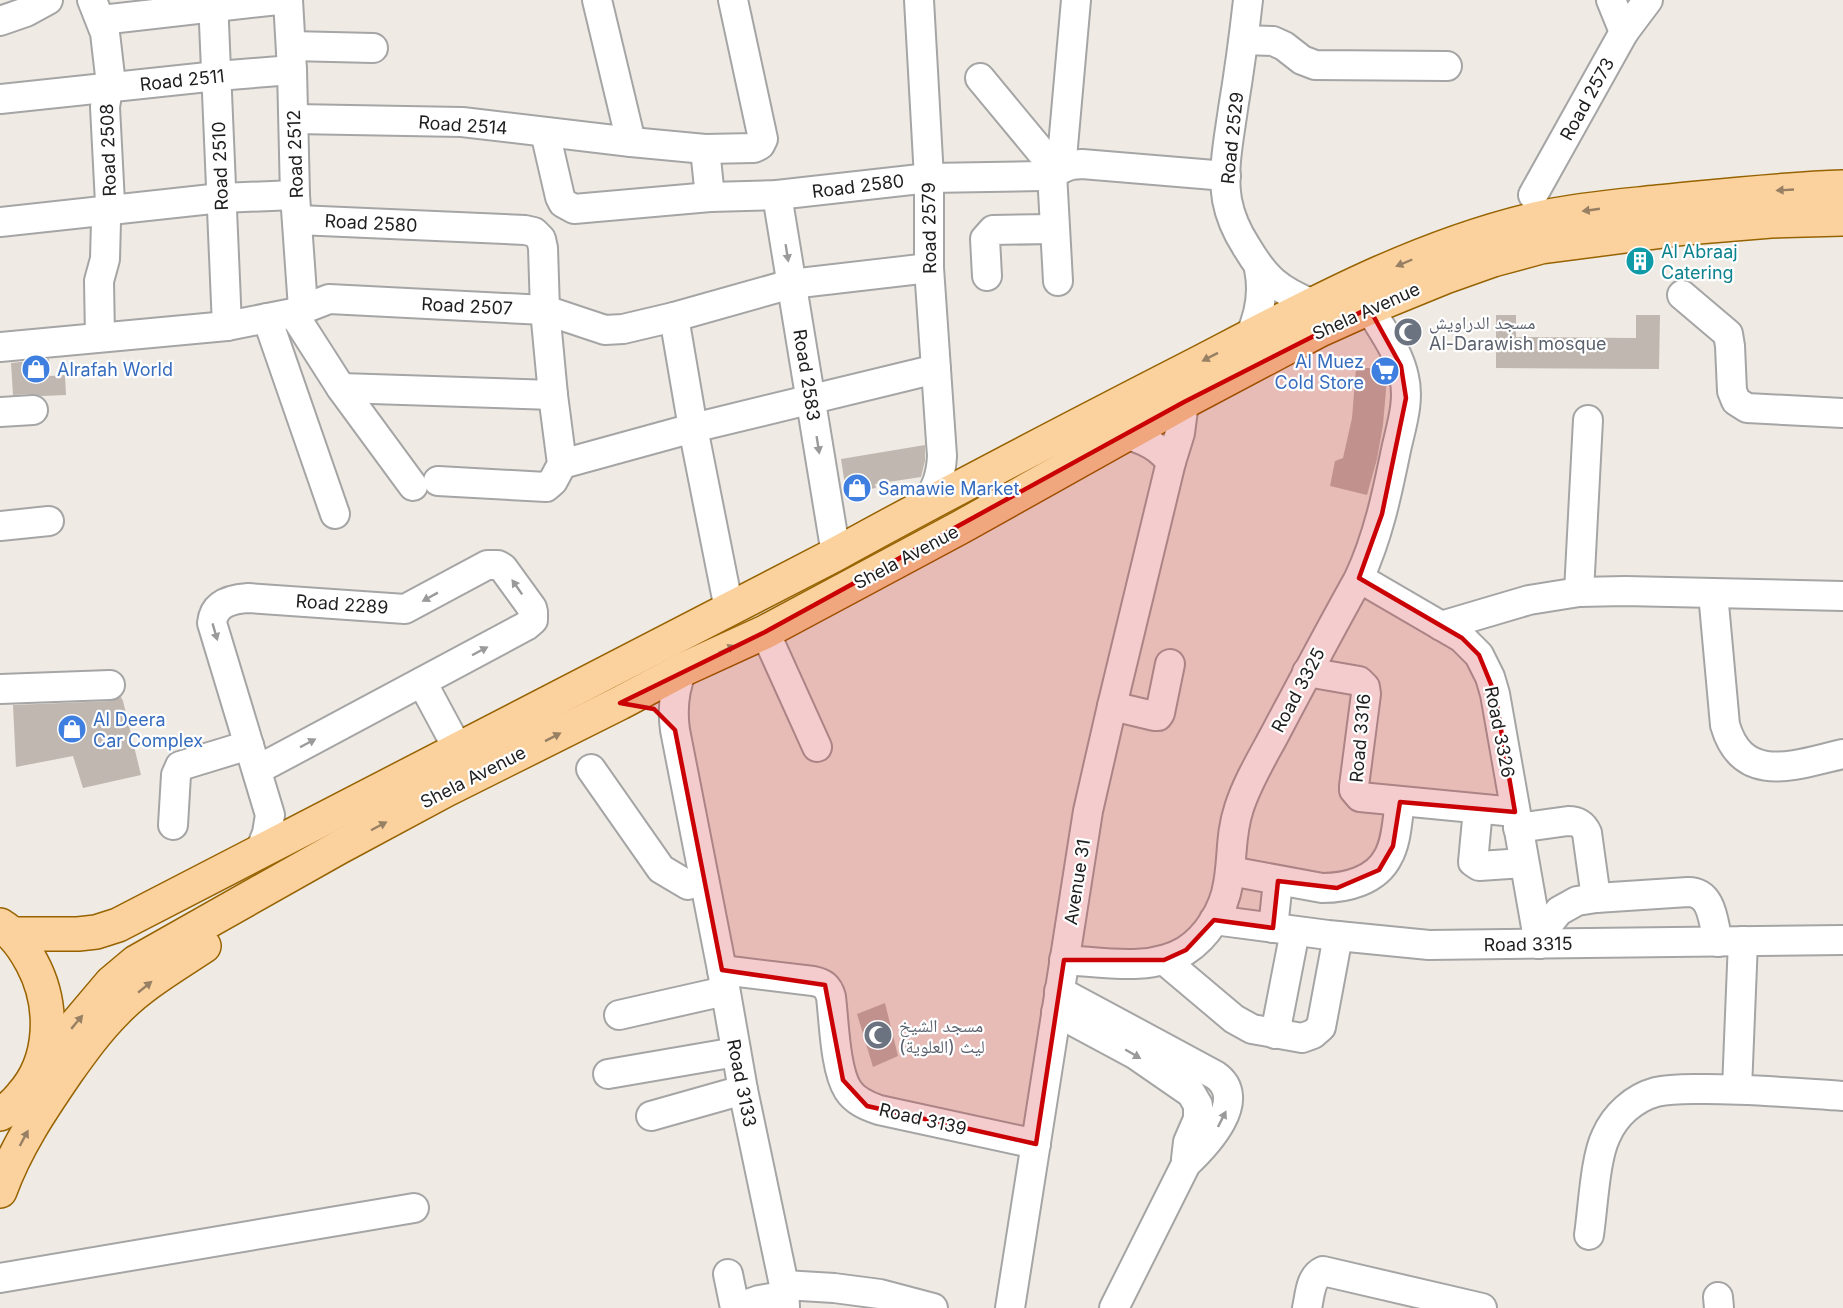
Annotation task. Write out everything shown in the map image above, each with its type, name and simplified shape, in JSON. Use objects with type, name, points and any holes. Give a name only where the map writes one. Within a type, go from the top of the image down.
[{"type":"main road","name":"Shela Avenue","points":[[5,924],[78,934],[96,932],[118,924],[836,554],[983,474],[1250,336],[1363,280],[1437,249],[1546,216],[1779,190],[1843,187]]},
{"type":"main road","name":"Shela Avenue","points":[[40,1067],[111,983],[136,962],[446,790],[682,670],[765,632],[1320,330],[1445,277],[1493,260],[1541,247],[1686,228],[1771,221],[1843,219]]},
{"type":"main road","points":[[0,1191],[14,1156],[31,1126],[90,1040],[116,1010],[152,981],[294,885],[338,848]]},
{"type":"main road","points":[[3,1116],[30,1087],[40,1067],[48,1037],[47,1000],[39,975],[25,948],[5,924]]},
{"type":"street","points":[[0,21],[26,12],[48,0]]},
{"type":"street","points":[[97,10],[278,0]]},
{"type":"street","name":"Road 2512","points":[[288,0],[296,207],[288,313]]},
{"type":"street","points":[[597,0],[631,142]]},
{"type":"street","name":"Road 2514","points":[[294,119],[462,122],[705,149],[754,148],[760,145],[763,139],[733,0]]},
{"type":"street","name":"Road 2579","points":[[919,0],[929,178],[929,268],[942,456],[942,469],[938,483],[924,506]]},
{"type":"street","points":[[1058,281],[1054,229],[1057,171],[1076,0]]},
{"type":"street","name":"Road 2529","points":[[1248,0],[1227,151],[1227,198],[1239,235],[1259,268],[1283,290],[1313,304]]},
{"type":"street","points":[[1611,0],[1624,32]]},
{"type":"street","name":"Road 2573","points":[[1533,195],[1624,32],[1648,0]]},
{"type":"street","name":"Road 2510","points":[[213,3],[227,326]]},
{"type":"street","name":"Road 2508","points":[[97,10],[107,44],[110,76],[105,106],[110,194],[105,230],[105,259],[99,289],[100,338]]},
{"type":"street","points":[[1244,40],[1273,41],[1284,46],[1302,60],[1315,65],[1447,66]]},
{"type":"street","name":"Road 2511","points":[[0,99],[217,76],[291,58],[373,48]]},
{"type":"street","points":[[980,78],[1057,171]]},
{"type":"street","name":"Road 2580","points":[[545,132],[560,197],[568,207],[580,209],[710,197],[777,195],[929,178],[1028,177],[1082,164],[1226,176]]},
{"type":"street","points":[[705,149],[710,197]]},
{"type":"street","name":"Road 2583","points":[[777,195],[836,554]]},
{"type":"street","name":"Road 2580","points":[[0,222],[222,198],[525,230],[534,232],[541,239],[545,310]]},
{"type":"street","points":[[987,276],[985,239],[993,230],[1054,229]]},
{"type":"street","name":"Road 2507","points":[[0,347],[227,326],[288,313],[329,299],[545,310],[605,330],[623,329],[791,284],[929,268]]},
{"type":"street","name":"Road 2529","points":[[1250,336],[1260,307],[1262,281],[1259,268]]},
{"type":"street","points":[[1682,295],[1728,334],[1732,391],[1736,401],[1747,408],[1843,413]]},
{"type":"street","name":"Road 3325","points":[[1064,960],[1140,964],[1164,960],[1186,950],[1204,935],[1215,920],[1225,894],[1239,807],[1307,672],[1359,578],[1382,514],[1406,398],[1405,379],[1396,355],[1369,308]]},
{"type":"street","points":[[288,313],[341,388],[425,484],[546,487],[553,481],[562,464],[545,310]]},
{"type":"street","points":[[288,313],[335,514]]},
{"type":"street","points":[[674,317],[693,428],[729,609]]},
{"type":"street","points":[[562,464],[693,428],[936,369]]},
{"type":"street","points":[[341,388],[553,395]]},
{"type":"street","name":"Avenue 31","points":[[1010,1308],[1088,811],[1171,462],[1180,433],[1184,402]]},
{"type":"street","points":[[0,412],[33,410]]},
{"type":"street","points":[[1579,592],[1588,420]]},
{"type":"street","points":[[1127,435],[1152,444],[1171,462]]},
{"type":"street","points":[[942,456],[960,467],[983,474]]},
{"type":"street","points":[[0,526],[49,521]]},
{"type":"street","name":"Road 2289","points":[[253,758],[422,682],[530,624],[534,616],[532,608],[503,568],[498,565],[487,565],[405,609],[248,598],[227,602],[217,609],[212,622],[270,815]]},
{"type":"street","name":"Road 3326","points":[[1359,578],[1462,638],[1479,656],[1490,676],[1539,944]]},
{"type":"street","points":[[1441,626],[1529,600],[1579,592],[1843,596]]},
{"type":"street","points":[[1713,593],[1725,725],[1734,748],[1754,764],[1772,768],[1843,754]]},
{"type":"street","points":[[765,632],[817,747]]},
{"type":"street","points":[[1112,706],[1158,716],[1170,664]]},
{"type":"street","name":"Road 3133","points":[[682,670],[674,699],[675,730],[724,981],[742,1090],[784,1296]]},
{"type":"street","name":"Road 3316","points":[[1307,672],[1359,681],[1365,687],[1354,790],[1364,798],[1400,802]]},
{"type":"street","points":[[422,682],[458,749]]},
{"type":"street","points":[[0,689],[110,685]]},
{"type":"street","points":[[620,703],[639,704],[654,709],[666,718],[675,730]]},
{"type":"street","points":[[174,825],[176,775],[180,766],[253,758]]},
{"type":"street","points":[[591,769],[661,869],[688,885],[704,880]]},
{"type":"street","points":[[1230,870],[1307,886],[1337,888],[1352,885],[1378,870],[1388,859],[1393,846],[1400,802],[1478,809],[1516,820],[1576,821],[1584,825],[1587,833],[1596,898]]},
{"type":"street","points":[[1478,809],[1473,862],[1479,866],[1524,863]]},
{"type":"street","points":[[260,851],[267,833],[270,815],[301,830]]},
{"type":"street","points":[[1275,1034],[1284,929],[1278,880]]},
{"type":"street","points":[[1539,944],[1546,927],[1559,911],[1576,901],[1688,892],[1700,895],[1709,904],[1730,941],[1737,1089]]},
{"type":"street","name":"Road 3315","points":[[1215,920],[1429,945],[1843,940]]},
{"type":"street","points":[[1164,960],[1234,1019],[1252,1029],[1302,1038],[1313,1035],[1321,1027],[1338,936]]},
{"type":"street","points":[[619,1015],[724,981]]},
{"type":"street","name":"Road 3139","points":[[724,981],[813,981],[825,985],[831,997],[843,1080],[857,1100],[867,1106],[1036,1144]]},
{"type":"street","points":[[1058,1002],[1215,1075],[1228,1091],[1228,1103],[1220,1124],[1199,1152],[1186,1164],[1114,1308]]},
{"type":"street","points":[[608,1074],[736,1052]]},
{"type":"street","points":[[1589,1235],[1599,1159],[1605,1137],[1617,1117],[1634,1101],[1655,1092],[1678,1089],[1737,1089],[1843,1096]]},
{"type":"street","points":[[651,1116],[742,1090]]},
{"type":"street","points":[[0,1278],[414,1208]]},
{"type":"street","points":[[1307,1308],[1314,1279],[1323,1271],[1438,1303],[1482,1308]]},
{"type":"street","points":[[728,1274],[736,1308],[759,1300],[834,1288],[880,1294],[933,1308]]},
{"type":"highlighted area","points":[[1369,308],[1401,366],[1406,398],[1382,514],[1359,578],[1462,638],[1479,655],[1495,694],[1515,812],[1400,802],[1393,846],[1379,870],[1337,888],[1278,881],[1273,928],[1214,920],[1186,950],[1164,960],[1064,960],[1036,1144],[867,1106],[843,1080],[825,985],[722,970],[675,730],[654,709],[620,703],[765,632],[1184,402]]},
{"type":"building","points":[[1496,315],[1516,315],[1516,337],[1636,338],[1636,315],[1660,315],[1659,369],[1496,368]]},
{"type":"building","points":[[49,359],[50,376],[65,375],[66,395],[13,395],[11,363]]},
{"type":"building","points":[[1356,368],[1384,368],[1387,379],[1383,425],[1367,495],[1330,486],[1335,461],[1343,458],[1352,418]]},
{"type":"building","points":[[925,445],[925,461],[921,477],[875,484],[876,488],[863,490],[864,496],[847,499],[841,459]]},
{"type":"building","name":"Al Deera Car Complex","points":[[121,697],[141,775],[83,788],[73,756],[16,767],[13,705],[111,701]]},
{"type":"building","name":"مسجد الشيخ ليث (العلوية)","points":[[885,1003],[898,1056],[873,1067],[857,1014]]},
{"type":"place","name":"Al Abraaj Catering","points":[[1640,261]]},
{"type":"place","name":"مسجد الدراويش Al-Darawish mosque","points":[[1408,332]]},
{"type":"place","name":"Alrafah World","points":[[36,369]]},
{"type":"place","name":"Al Muez Cold Store","points":[[1385,371]]},
{"type":"place","name":"Samawie Market","points":[[857,488]]},
{"type":"place","name":"Al Deera Car Complex","points":[[72,729]]},
{"type":"place","name":"مسجد الشيخ ليث (العلوية)","points":[[878,1035]]}]
